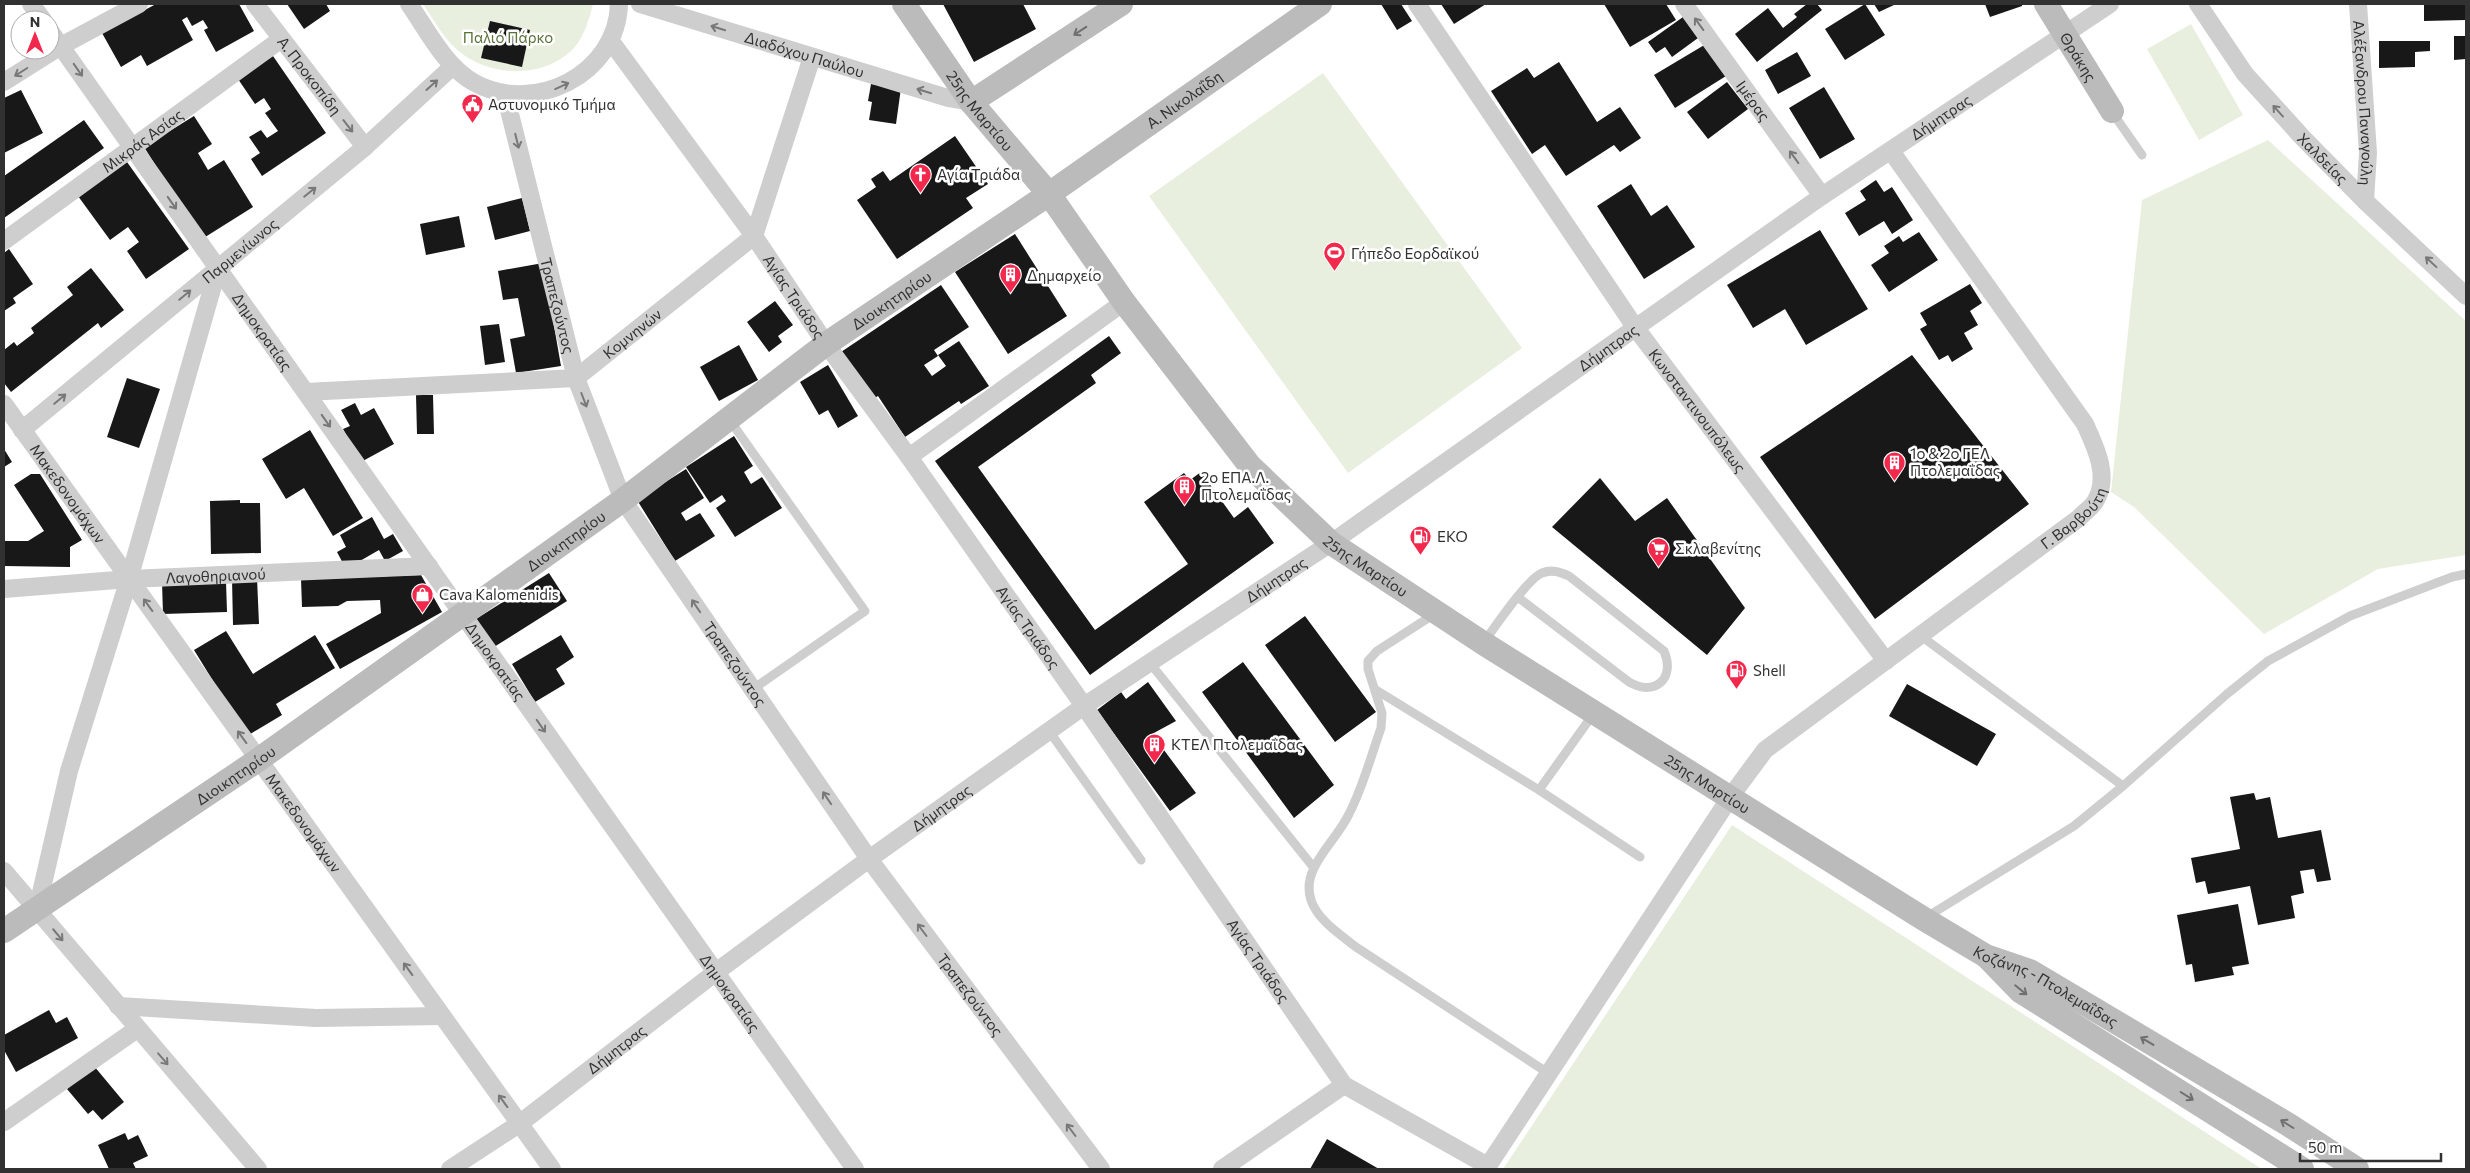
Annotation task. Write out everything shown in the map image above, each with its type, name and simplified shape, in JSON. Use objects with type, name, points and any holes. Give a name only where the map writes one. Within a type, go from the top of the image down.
[{"type":"main road","name":"25ης Μαρτίου","points":[[904,4],[971,102],[1049,194],[1124,302],[1250,466],[1331,543],[1483,643],[1986,956]]},
{"type":"main road","points":[[971,102],[1121,4]]},
{"type":"main road","name":"Α. Νικολαΐδη","points":[[1049,194],[1320,4]]},
{"type":"main road","name":"Θράκης","points":[[2046,4],[2112,111]]},
{"type":"main road","name":"Διοικητηρίου","points":[[4,931],[258,760],[623,500],[826,344],[1049,194]]},
{"type":"main road","name":"Κοζάνης - Πτολεμαΐδας","points":[[1986,956],[2020,990],[2302,1169]]},
{"type":"main road","name":"Κοζάνης - Πτολεμαΐδας","points":[[1986,956],[2030,971],[2289,1125],[2357,1169]]},
{"type":"street","points":[[4,82],[61,46],[139,4]]},
{"type":"street","name":"Α. Προκοπίδη","points":[[255,4],[280,40],[365,147]]},
{"type":"street","points":[[409,4],[453,66],[473,82],[506,94],[536,94],[568,84],[593,65],[610,40],[619,4]]},
{"type":"street","name":"Διαδόχου Παύλου","points":[[640,4],[948,98],[971,102]]},
{"type":"street","name":"Κωνσταντινουπόλεως","points":[[1417,4],[1635,327],[1886,660]]},
{"type":"street","name":"Ιμέρας","points":[[1684,4],[1822,196]]},
{"type":"street","name":"Δήμητρας","points":[[450,1169],[519,1124],[716,972],[869,859],[1084,706],[1331,543],[1822,196],[2066,36],[2110,4]]},
{"type":"street","name":"Χαλδείας","points":[[2198,4],[2245,74],[2365,201],[2466,296]]},
{"type":"street","name":"Αλέξανδρου Παναγούλη","points":[[2358,4],[2368,153],[2365,201]]},
{"type":"street","name":"Μικράς Ασίας","points":[[4,242],[280,40]]},
{"type":"street","name":"Αγίας Τριάδος","points":[[610,40],[754,236],[826,344],[909,457],[1084,706],[1344,1085],[1487,1167]]},
{"type":"street","name":"Δημοκρατίας","points":[[61,46],[856,1169]]},
{"type":"street","points":[[754,236],[812,56]]},
{"type":"street","name":"Παρμενίωνος","points":[[22,430],[365,147],[453,66]]},
{"type":"street","name":"Τραπεζούντος","points":[[506,94],[576,378],[623,500],[869,859],[1101,1169]]},
{"type":"street","name":"Γ. Βαρβούτη","points":[[1487,1167],[1731,796],[1765,750],[2079,518],[2096,500],[2102,480],[2098,452],[2085,424],[1891,151]]},
{"type":"street","name":"Κομνηνών","points":[[576,378],[754,236]]},
{"type":"street","points":[[36,910],[69,771],[129,579],[218,268]]},
{"type":"street","points":[[909,457],[1124,302]]},
{"type":"street","points":[[306,392],[576,378]]},
{"type":"street","name":"Μακεδονομάχων","points":[[4,404],[552,1169]]},
{"type":"street","name":"Λαγοθηριανού","points":[[4,589],[129,579],[429,566]]},
{"type":"street","points":[[4,872],[258,1169]]},
{"type":"street","points":[[118,1006],[316,1018],[442,1016]]},
{"type":"street","points":[[4,1122],[137,1029]]},
{"type":"street","points":[[1222,1169],[1344,1085]]},
{"type":"lane","points":[[2112,111],[2142,155]]},
{"type":"lane","points":[[729,419],[864,611],[752,689]]},
{"type":"lane","points":[[1483,643],[1518,598],[1536,576],[1544,572],[1556,571],[1569,576],[1664,651],[1667,664],[1661,682],[1657,687],[1647,688],[1629,682],[1518,598]]},
{"type":"lane","points":[[1924,919],[2074,826],[2268,660],[2350,616],[2452,577],[2466,574]]},
{"type":"lane","points":[[1437,613],[1371,656],[1368,669],[1382,713],[1381,728],[1349,815],[1314,868],[1309,889],[1310,900],[1315,911],[1332,929],[1406,982],[1548,1073]]},
{"type":"lane","points":[[1921,636],[2123,786]]},
{"type":"lane","points":[[1150,663],[1314,868]]},
{"type":"lane","points":[[1376,690],[1540,790],[1640,857]]},
{"type":"lane","points":[[1540,790],[1594,712]]},
{"type":"lane","points":[[1049,731],[1141,860]]},
{"type":"green space","name":"Παλιό Πάρκο","points":[[423,4],[593,4],[582,36],[570,52],[558,61],[544,67],[515,71],[485,66],[460,52],[444,36]]},
{"type":"green space","points":[[2191,24],[2243,115],[2199,140],[2147,49]]},
{"type":"green space","name":"Γήπεδο Εορδαϊκού","points":[[1323,73],[1522,348],[1348,473],[1149,196]]},
{"type":"green space","points":[[2268,140],[2466,321],[2466,555],[2378,569],[2264,634],[2134,507],[2111,492],[2142,200]]},
{"type":"green space","points":[[1732,825],[2262,1169],[1503,1169]]},
{"type":"building","points":[[156,4],[239,4],[254,31],[216,52],[204,30],[208,28],[203,20],[192,26],[187,17],[182,20],[193,40],[147,66],[141,55],[121,67],[102,33]]},
{"type":"building","points":[[287,4],[326,4],[330,11],[304,29]]},
{"type":"building","points":[[943,4],[1023,4],[1036,29],[974,62]]},
{"type":"building","points":[[1381,4],[1401,4],[1412,21],[1397,30]]},
{"type":"building","points":[[1441,4],[1486,4],[1454,24]]},
{"type":"building","points":[[1604,4],[1666,4],[1676,20],[1630,47]]},
{"type":"building","points":[[1807,4],[1817,4],[1822,10],[1757,62],[1735,34],[1768,8],[1783,28],[1797,17],[1794,14]]},
{"type":"building","points":[[1865,4],[1885,35],[1845,60],[1825,29]]},
{"type":"building","points":[[1874,4],[1896,4],[1879,12]]},
{"type":"building","points":[[1985,4],[2022,4],[2022,6],[1990,17]]},
{"type":"building","points":[[2424,4],[2466,4],[2466,20],[2424,21]]},
{"type":"building","points":[[1683,17],[1698,38],[1672,57],[1665,47],[1656,53],[1648,42]]},
{"type":"building","points":[[490,21],[530,30],[522,67],[481,58]]},
{"type":"building","points":[[2454,36],[2466,36],[2466,59],[2454,60]]},
{"type":"building","points":[[2379,41],[2430,41],[2430,51],[2415,52],[2415,67],[2379,68]]},
{"type":"building","points":[[1706,44],[1726,76],[1675,108],[1654,75]]},
{"type":"building","points":[[1797,52],[1811,76],[1778,94],[1765,70]]},
{"type":"building","points":[[273,56],[326,133],[262,176],[251,159],[260,153],[249,137],[261,130],[267,138],[278,131],[265,113],[271,109],[264,98],[255,104],[238,79]]},
{"type":"building","points":[[1559,62],[1597,122],[1620,107],[1641,138],[1620,152],[1614,145],[1566,176],[1545,145],[1532,154],[1491,91],[1527,68],[1534,78]]},
{"type":"building","points":[[1727,82],[1748,109],[1708,139],[1687,112]]},
{"type":"building","points":[[871,84],[901,88],[896,124],[869,120],[872,102],[868,101]]},
{"type":"building","points":[[1824,87],[1855,139],[1820,159],[1789,108]]},
{"type":"building","points":[[21,90],[43,133],[4,153],[4,98]]},
{"type":"building","points":[[194,116],[212,144],[198,153],[208,170],[224,160],[253,207],[202,239],[144,147]]},
{"type":"building","points":[[84,120],[104,148],[4,218],[4,176]]},
{"type":"building","name":"Αγία Τριάδα","points":[[955,136],[988,184],[966,198],[973,208],[897,259],[857,200],[876,187],[871,179],[883,171],[890,181]]},
{"type":"building","points":[[127,162],[189,249],[146,279],[127,251],[139,242],[128,227],[110,240],[78,196]]},
{"type":"building","points":[[1876,180],[1884,192],[1892,187],[1913,220],[1892,234],[1884,221],[1859,236],[1845,213],[1866,200],[1860,191]]},
{"type":"building","points":[[1631,184],[1651,216],[1667,205],[1695,247],[1644,279],[1597,206]]},
{"type":"building","points":[[522,198],[530,231],[495,240],[487,207]]},
{"type":"building","points":[[459,216],[465,247],[426,255],[420,224]]},
{"type":"building","points":[[1820,230],[1868,309],[1806,345],[1785,309],[1753,328],[1727,285]]},
{"type":"building","points":[[1919,232],[1938,260],[1889,292],[1871,265],[1889,253],[1884,246],[1899,236],[1903,242]]},
{"type":"building","name":"Δημαρχείο","points":[[1015,234],[1067,316],[1008,354],[955,272]]},
{"type":"building","points":[[9,249],[33,284],[13,298],[16,303],[4,311],[4,253]]},
{"type":"building","points":[[543,263],[561,366],[516,373],[510,339],[525,336],[518,298],[503,300],[498,271]]},
{"type":"building","points":[[91,268],[124,310],[101,328],[98,323],[11,392],[4,383],[4,350],[14,342],[17,346],[34,333],[31,328],[73,295],[67,287]]},
{"type":"building","points":[[1970,284],[1982,303],[1970,311],[1978,325],[1964,333],[1973,349],[1952,362],[1948,355],[1939,360],[1920,329],[1927,325],[1920,313]]},
{"type":"building","points":[[941,285],[969,327],[934,350],[938,356],[924,365],[932,376],[946,366],[938,355],[959,341],[989,386],[961,404],[959,401],[905,437],[878,396],[873,399],[841,352]]},
{"type":"building","points":[[775,301],[793,325],[778,336],[782,342],[769,352],[747,322]]},
{"type":"building","points":[[499,324],[505,362],[485,365],[480,326]]},
{"type":"building","name":"2ο ΕΠΑ.Λ. Πτολεμαΐδας","points":[[1109,336],[1121,353],[1091,375],[1096,383],[978,467],[1095,630],[1188,564],[1144,502],[1184,473],[1190,480],[1201,472],[1234,518],[1248,507],[1274,543],[1090,675],[935,461]]},
{"type":"building","points":[[739,345],[758,380],[719,401],[700,367]]},
{"type":"building","name":"1ο & 2ο ΓΕΛ Πτολεμαΐδας","points":[[1912,355],[2029,504],[1875,619],[1760,457]]},
{"type":"building","points":[[828,365],[858,416],[838,428],[828,410],[819,415],[800,382]]},
{"type":"building","points":[[127,378],[160,389],[139,448],[107,437]]},
{"type":"building","points":[[416,395],[433,395],[434,434],[417,434]]},
{"type":"building","points":[[355,403],[361,415],[374,408],[394,444],[361,462],[343,429],[350,426],[341,410]]},
{"type":"building","points":[[310,430],[363,518],[333,536],[304,488],[286,499],[262,459]]},
{"type":"building","points":[[734,436],[753,466],[744,472],[751,484],[762,477],[782,508],[735,537],[716,508],[726,501],[722,495],[710,503],[686,467]]},
{"type":"building","points":[[4,449],[12,462],[4,467]]},
{"type":"building","points":[[686,469],[704,498],[681,513],[686,521],[700,513],[715,536],[675,561],[637,500]]},
{"type":"building","points":[[31,474],[40,474],[82,540],[70,547],[70,567],[4,566],[4,541],[28,541],[44,531],[14,485]]},
{"type":"building","name":"Σκλαβενίτης","points":[[1600,478],[1635,521],[1667,498],[1745,608],[1707,655],[1552,527]]},
{"type":"building","points":[[240,500],[240,503],[260,503],[261,553],[211,554],[210,501]]},
{"type":"building","points":[[372,517],[384,539],[393,534],[403,551],[385,561],[379,550],[346,569],[337,552],[346,547],[340,535]]},
{"type":"building","points":[[549,573],[567,601],[494,647],[476,619]]},
{"type":"building","points":[[421,575],[442,612],[340,669],[326,644],[381,613],[380,600],[347,601],[338,606],[302,607],[301,579]]},
{"type":"building","points":[[257,578],[259,624],[233,625],[232,579]]},
{"type":"building","points":[[226,581],[227,612],[163,614],[162,582]]},
{"type":"building","points":[[1305,616],[1376,712],[1335,742],[1265,645]]},
{"type":"building","points":[[226,631],[253,674],[315,635],[335,668],[276,704],[282,715],[247,736],[194,650]]},
{"type":"building","points":[[561,635],[574,657],[556,669],[565,684],[535,702],[512,664]]},
{"type":"building","points":[[1243,662],[1334,785],[1294,818],[1202,692]]},
{"type":"building","name":"ΚΤΕΛ Πτολεμαΐδας","points":[[1148,682],[1176,721],[1152,734],[1196,793],[1170,811],[1097,710],[1121,692],[1126,699]]},
{"type":"building","points":[[1907,684],[1996,734],[1977,766],[1889,716]]},
{"type":"building","points":[[2254,793],[2256,800],[2270,797],[2278,838],[2321,830],[2331,880],[2317,882],[2314,869],[2300,871],[2304,893],[2291,896],[2295,918],[2258,925],[2250,886],[2208,894],[2205,881],[2196,883],[2191,858],[2240,849],[2230,797]]},
{"type":"building","points":[[2238,904],[2249,964],[2232,967],[2234,975],[2195,982],[2192,964],[2186,965],[2177,915]]},
{"type":"building","points":[[49,1010],[56,1023],[67,1017],[78,1038],[16,1072],[4,1050],[4,1035]]},
{"type":"building","points":[[94,1066],[124,1102],[102,1120],[93,1110],[88,1114],[67,1089]]},
{"type":"building","points":[[125,1133],[128,1140],[138,1135],[148,1156],[133,1163],[136,1169],[109,1169],[98,1145]]},
{"type":"building","points":[[1327,1139],[1379,1169],[1310,1169]]},
{"type":"place","name":"Αστυνομικό Τμήμα","points":[[472,123]]},
{"type":"place","name":"Αγία Τριάδα","points":[[921,193]]},
{"type":"place","name":"Γήπεδο Εορδαϊκού","points":[[1335,272]]},
{"type":"place","name":"Δημαρχείο","points":[[1011,294]]},
{"type":"place","name":"1ο & 2ο ΓΕΛ Πτολεμαΐδας","points":[[1894,481]]},
{"type":"place","name":"2ο ΕΠΑ.Λ. Πτολεμαΐδας","points":[[1185,505]]},
{"type":"place","name":"EKO","points":[[1421,555]]},
{"type":"place","name":"Σκλαβενίτης","points":[[1659,567]]},
{"type":"place","name":"Cava Kalomenidis","points":[[423,613]]},
{"type":"place","name":"Shell","points":[[1737,689]]},
{"type":"place","name":"ΚΤΕΛ Πτολεμαΐδας","points":[[1155,763]]}]
